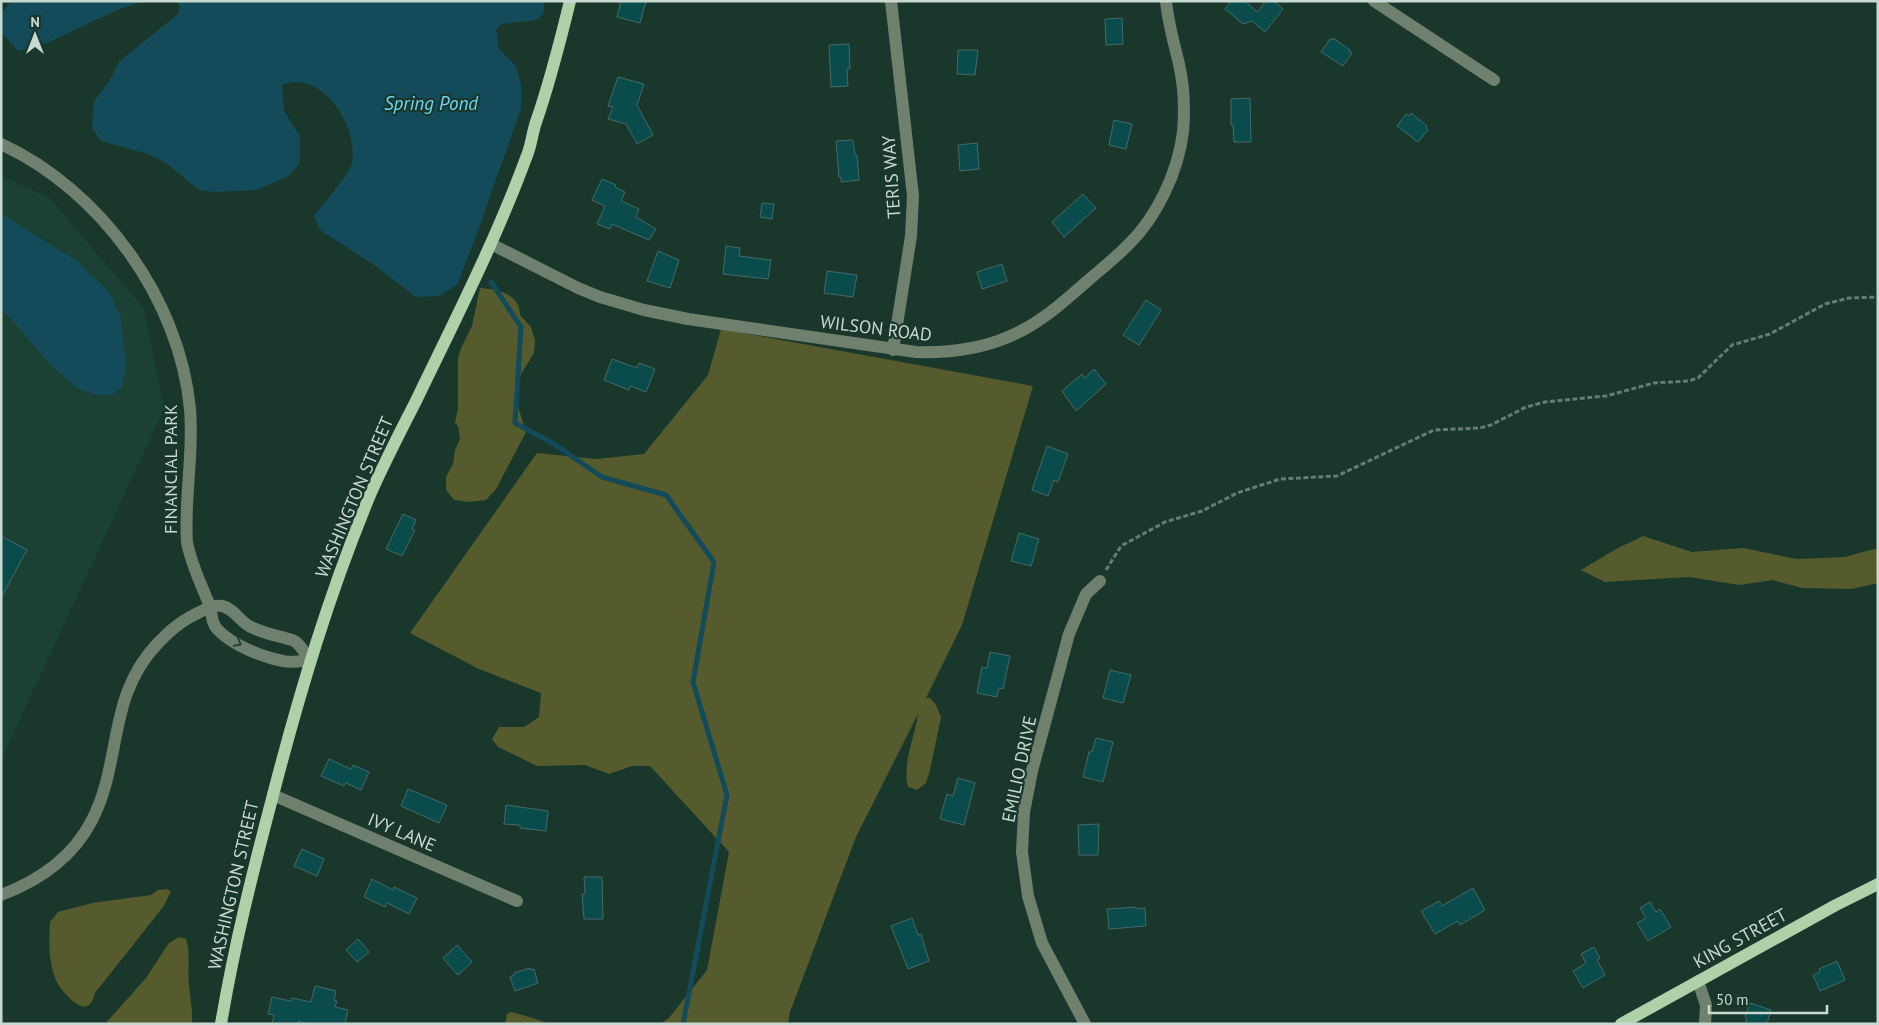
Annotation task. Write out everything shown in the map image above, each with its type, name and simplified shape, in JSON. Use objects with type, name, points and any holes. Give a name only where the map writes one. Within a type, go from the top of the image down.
[{"type":"main road","name":"WASHINGTON STREET","points":[[221,1024],[230,969],[245,900],[310,660],[332,591],[372,492],[491,244],[528,155],[570,1]]},
{"type":"main road","name":"KING STREET","points":[[1620,1024],[1836,904],[1878,884]]},
{"type":"street","name":"TERIS WAY","points":[[891,1],[913,196],[911,236],[893,350]]},
{"type":"street","name":"WILSON ROAD","points":[[491,244],[557,278],[600,297],[688,319],[893,350],[929,353],[954,352],[992,343],[1027,328],[1061,305],[1129,244],[1143,227],[1173,176],[1185,110],[1183,85],[1168,22],[1166,1]]},
{"type":"street","points":[[1374,1],[1494,80]]},
{"type":"street","name":"FINANCIAL PARK","points":[[1,144],[37,164],[92,208],[115,234],[136,263],[162,309],[174,340],[188,390],[192,446],[188,542],[193,563],[210,607],[213,623],[224,636],[266,656],[285,662],[310,660]]},
{"type":"street","name":"EMILIO DRIVE","points":[[1084,1024],[1042,943],[1028,896],[1022,852],[1024,812],[1032,771],[1069,634],[1086,594],[1100,581]]},
{"type":"street","points":[[1,895],[32,882],[45,873],[59,862],[82,836],[94,816],[103,793],[118,718],[131,682],[152,649],[180,622],[210,607],[221,606],[228,609],[250,626],[296,642],[310,660]]},
{"type":"street","name":"IVY LANE","points":[[273,795],[518,901]]},
{"type":"street","points":[[1698,981],[1706,1005],[1705,1024]]},
{"type":"path","points":[[1100,581],[1121,546],[1165,522],[1202,511],[1237,493],[1280,479],[1337,476],[1434,430],[1480,428],[1491,425],[1526,407],[1539,403],[1606,396],[1654,382],[1688,382],[1698,378],[1732,346],[1770,334],[1825,304],[1849,298],[1878,297]]},
{"type":"shaded area","points":[[1,176],[50,198],[144,309],[164,409],[1,760]]},
{"type":"shaded area","points":[[480,288],[501,291],[512,297],[519,308],[520,315],[531,327],[535,341],[534,353],[521,374],[516,400],[526,432],[496,489],[486,500],[469,502],[454,500],[446,490],[446,477],[453,464],[455,450],[460,439],[458,426],[455,423],[458,408],[458,357],[472,326]]},
{"type":"shaded area","points":[[721,329],[1033,386],[962,625],[926,698],[930,698],[936,705],[941,717],[926,783],[917,790],[908,787],[908,759],[918,714],[856,837],[790,1012],[788,1024],[660,1024],[669,1018],[707,970],[729,852],[650,766],[632,766],[609,774],[585,765],[537,766],[498,747],[492,739],[499,727],[524,727],[539,717],[541,693],[479,669],[410,633],[537,453],[596,459],[644,454],[708,375]]},
{"type":"shaded area","points":[[1643,536],[1692,552],[1743,548],[1797,559],[1845,557],[1874,549],[1878,550],[1878,583],[1852,589],[1802,588],[1773,580],[1739,585],[1689,577],[1605,582],[1581,570],[1616,549]]},
{"type":"shaded area","points":[[167,889],[171,892],[163,907],[95,993],[90,1004],[87,1006],[78,1005],[64,993],[53,973],[50,958],[50,922],[58,912],[92,903],[151,895],[158,890]]},
{"type":"shaded area","points":[[179,937],[186,939],[189,956],[192,1024],[105,1024],[146,978],[169,943]]},
{"type":"shaded area","points":[[510,1012],[551,1024],[505,1024],[507,1014]]},
{"type":"water","points":[[11,1],[143,1],[115,11],[47,43],[18,51],[1,32],[1,14]]},
{"type":"water","name":"Spring Pond","points":[[179,1],[544,1],[544,13],[537,20],[501,24],[496,29],[499,49],[516,66],[521,85],[521,109],[457,285],[439,296],[416,297],[374,265],[320,230],[314,216],[349,170],[353,153],[347,126],[340,113],[332,101],[321,91],[310,85],[297,82],[282,85],[284,111],[300,136],[300,163],[289,176],[256,190],[215,192],[199,190],[166,163],[148,154],[101,141],[92,128],[94,101],[108,83],[119,62],[179,13]]},
{"type":"water","points":[[1,214],[77,261],[109,292],[121,318],[126,366],[122,387],[112,395],[96,395],[77,388],[51,365],[1,308]]},
{"type":"building","points":[[621,1],[646,1],[640,23],[617,17]]},
{"type":"building","points":[[1231,1],[1245,1],[1257,12],[1266,1],[1274,1],[1283,9],[1265,32],[1252,21],[1243,24],[1225,9]]},
{"type":"building","points":[[1122,18],[1123,44],[1106,45],[1105,19]]},
{"type":"building","points":[[1333,38],[1352,53],[1343,66],[1321,52],[1330,39],[1332,40]]},
{"type":"building","points":[[849,44],[850,69],[847,69],[848,86],[831,87],[829,45]]},
{"type":"building","points":[[958,50],[978,50],[975,75],[957,74]]},
{"type":"building","points":[[618,77],[644,84],[637,105],[653,135],[637,144],[626,124],[608,119],[613,107],[608,106]]},
{"type":"building","points":[[1250,98],[1251,142],[1234,142],[1233,125],[1231,125],[1231,99]]},
{"type":"building","points":[[1411,113],[1427,126],[1428,130],[1418,142],[1397,126],[1406,114],[1409,116]]},
{"type":"building","points":[[1114,120],[1132,124],[1126,149],[1109,145]]},
{"type":"building","points":[[853,140],[855,155],[857,155],[859,180],[841,182],[836,141]]},
{"type":"building","points":[[977,143],[979,169],[960,171],[958,145]]},
{"type":"building","points":[[602,179],[616,185],[615,187],[625,192],[621,201],[639,209],[636,217],[656,229],[649,240],[612,224],[610,229],[597,224],[605,206],[592,200]]},
{"type":"building","points":[[1083,194],[1096,208],[1064,237],[1052,222]]},
{"type":"building","points":[[762,203],[774,204],[772,219],[760,217]]},
{"type":"building","points":[[726,246],[740,248],[739,256],[771,260],[768,279],[723,274]]},
{"type":"building","points":[[658,251],[679,260],[670,288],[647,281]]},
{"type":"building","points":[[1002,264],[1007,281],[982,289],[977,272]]},
{"type":"building","points":[[827,271],[857,275],[853,297],[824,293]]},
{"type":"building","points":[[1146,300],[1161,310],[1139,345],[1123,335]]},
{"type":"building","points":[[612,359],[637,368],[639,363],[655,369],[646,392],[630,386],[629,390],[604,380]]},
{"type":"building","points":[[1094,369],[1106,384],[1076,411],[1062,391],[1082,374],[1085,378]]},
{"type":"building","points":[[1047,446],[1068,454],[1058,482],[1054,480],[1048,496],[1032,490]]},
{"type":"building","points":[[403,514],[416,520],[412,529],[415,530],[402,556],[386,549]]},
{"type":"building","points":[[1019,533],[1039,539],[1031,566],[1011,561]]},
{"type":"building","points":[[1,536],[27,550],[1,598]]},
{"type":"building","points":[[990,652],[1010,656],[1003,689],[999,688],[997,697],[977,693],[982,667],[987,668]]},
{"type":"building","points":[[1110,670],[1131,675],[1123,703],[1103,698]]},
{"type":"building","points":[[1096,738],[1113,742],[1103,782],[1083,777],[1089,752],[1092,752]]},
{"type":"building","points":[[329,759],[351,769],[353,765],[369,772],[361,790],[346,783],[344,786],[321,776]]},
{"type":"building","points":[[958,778],[975,783],[964,825],[940,819],[947,794],[953,796]]},
{"type":"building","points":[[408,789],[447,805],[439,823],[401,806]]},
{"type":"building","points":[[506,805],[548,811],[546,831],[520,828],[520,825],[504,824]]},
{"type":"building","points":[[1099,824],[1098,855],[1079,855],[1078,825]]},
{"type":"building","points":[[302,849],[324,859],[317,876],[294,866]]},
{"type":"building","points":[[584,877],[602,877],[603,919],[584,919],[582,894],[585,894]]},
{"type":"building","points":[[372,879],[393,890],[394,887],[417,898],[409,914],[387,903],[385,907],[364,897]]},
{"type":"building","points":[[1473,888],[1485,910],[1460,925],[1458,921],[1435,934],[1421,911],[1439,901],[1442,906]]},
{"type":"building","points":[[1650,902],[1656,912],[1660,909],[1671,927],[1648,941],[1637,923],[1646,918],[1640,908]]},
{"type":"building","points":[[1136,907],[1136,909],[1145,908],[1146,926],[1109,929],[1107,909]]},
{"type":"building","points":[[912,918],[918,935],[921,934],[929,961],[908,969],[891,926]]},
{"type":"building","points":[[358,939],[369,952],[357,962],[346,950]]},
{"type":"building","points":[[457,945],[472,962],[458,975],[443,958]]},
{"type":"building","points":[[1594,947],[1600,958],[1597,960],[1605,975],[1583,988],[1573,971],[1586,963],[1581,954]]},
{"type":"building","points":[[1837,961],[1845,980],[1820,991],[1813,975],[1820,972],[1819,969]]},
{"type":"building","points":[[530,968],[530,970],[534,969],[538,983],[515,991],[510,977],[514,973]]},
{"type":"building","points":[[315,986],[336,991],[334,1000],[337,1001],[335,1007],[348,1010],[345,1024],[308,1024],[298,1021],[297,1024],[272,1024],[274,1015],[268,1014],[272,997],[291,1001],[292,998],[311,1002]]},
{"type":"building","points":[[1750,1003],[1771,1010],[1767,1024],[1745,1024],[1747,1018],[1745,1017]]},
{"type":"waterway","points":[[491,282],[521,327],[515,423],[554,444],[602,477],[666,495],[714,562],[693,682],[727,795],[683,1024]]}]
